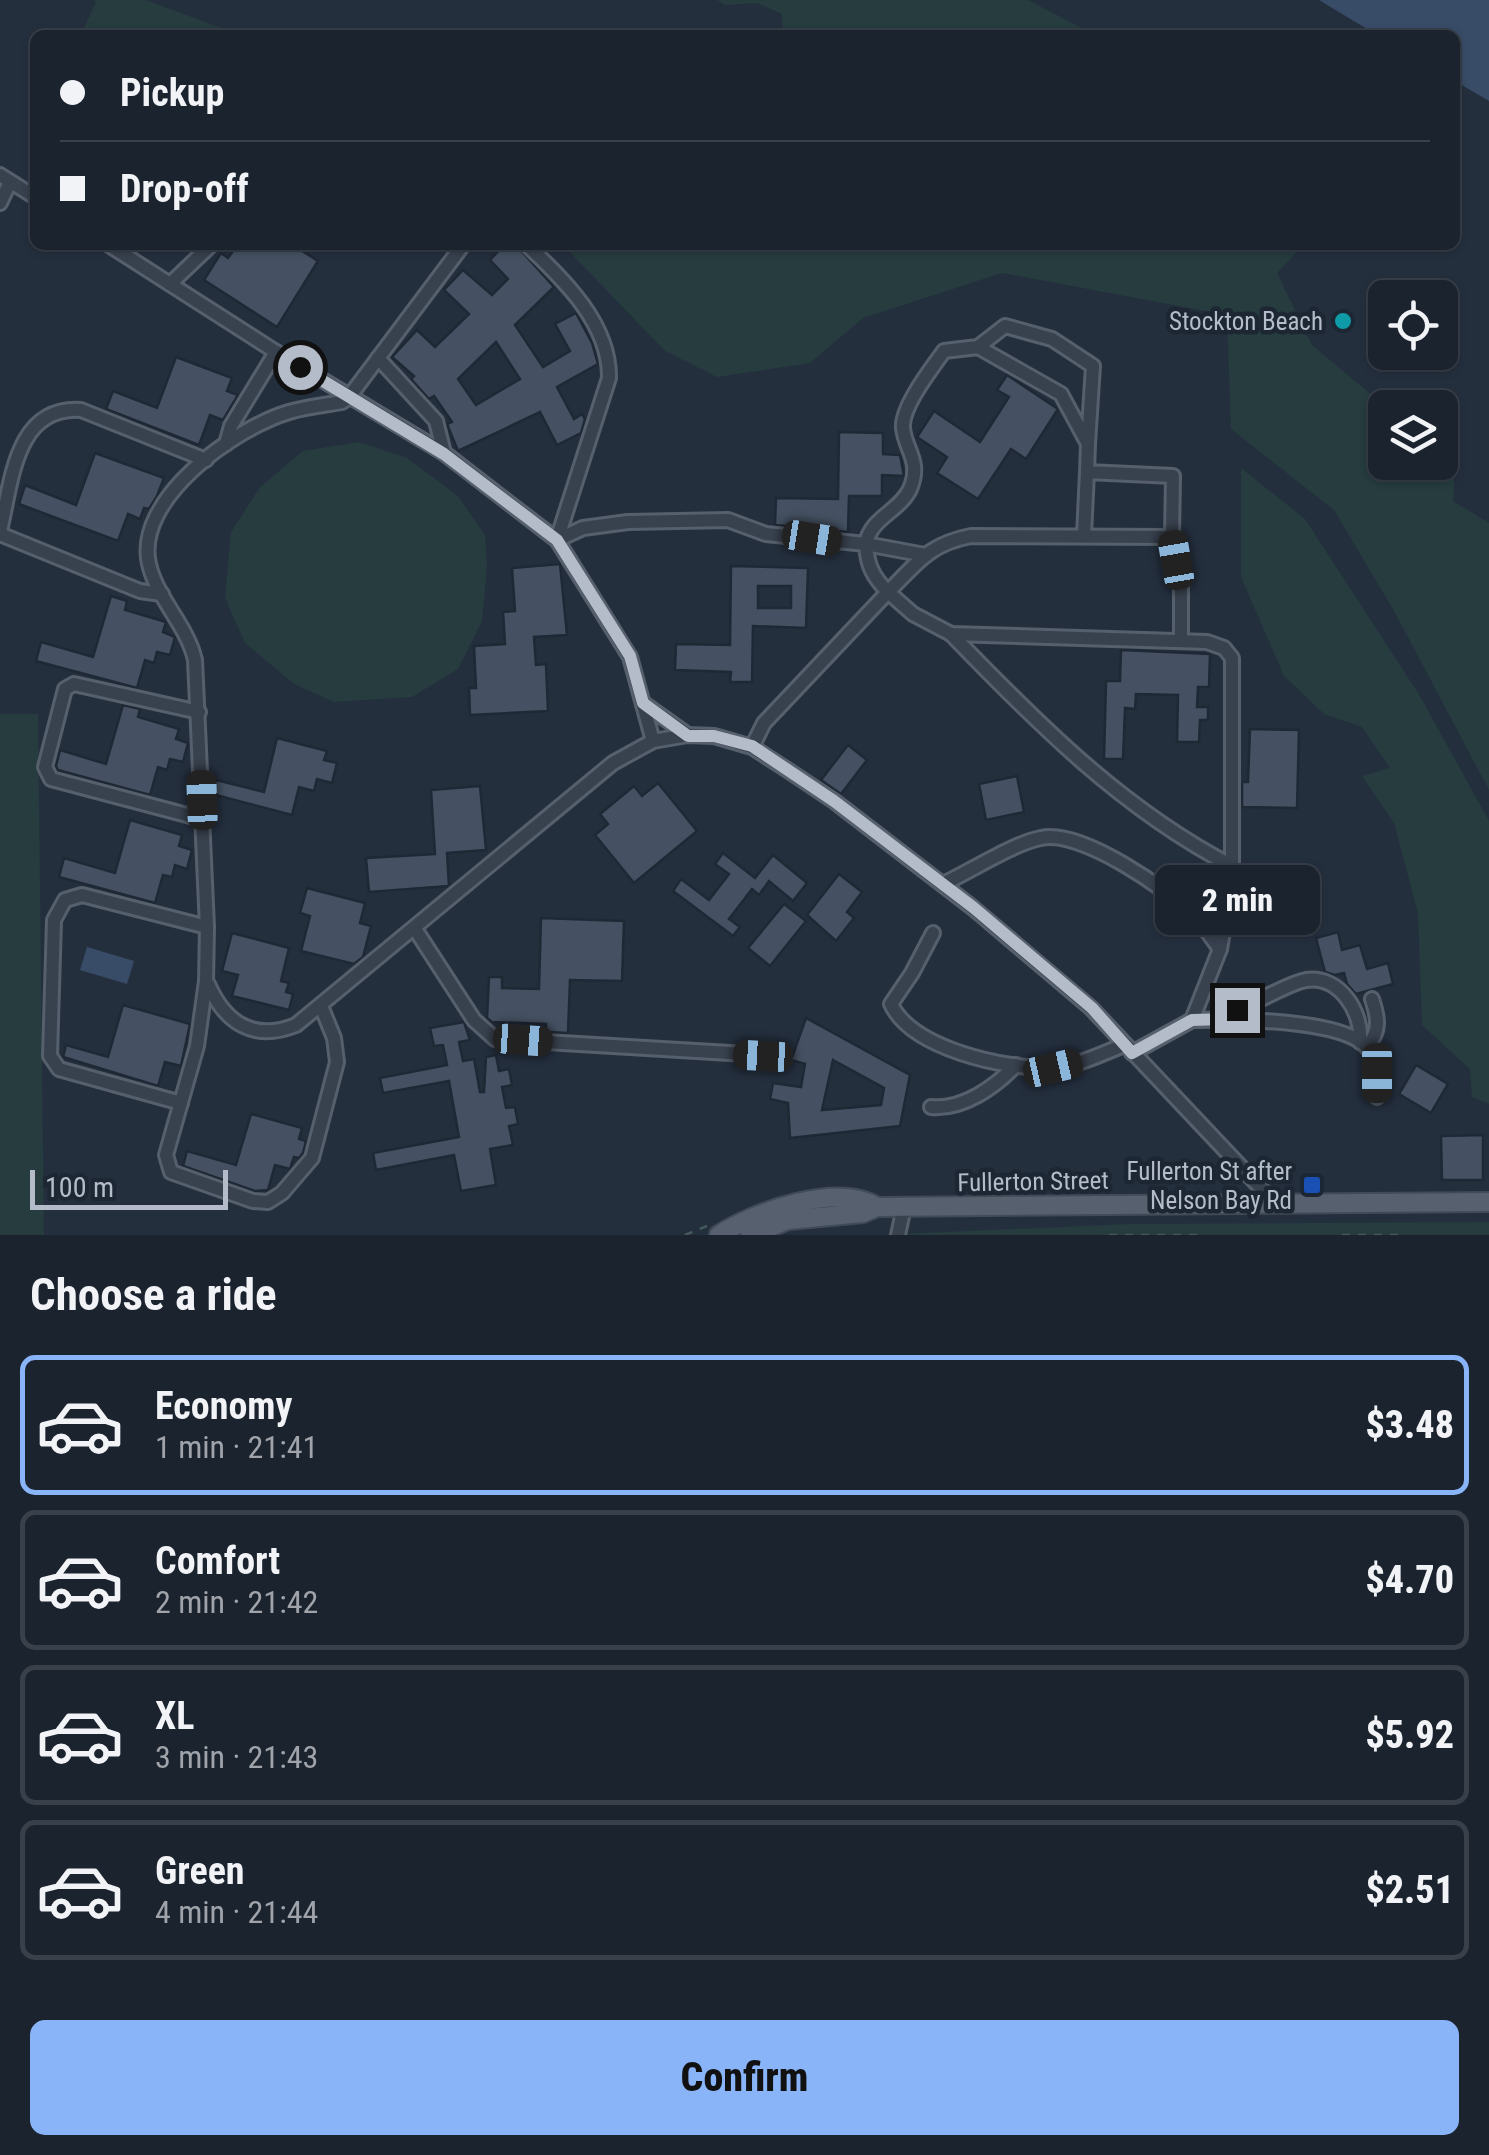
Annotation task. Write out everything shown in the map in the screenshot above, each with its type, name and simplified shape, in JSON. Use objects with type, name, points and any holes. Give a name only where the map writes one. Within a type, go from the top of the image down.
[{"type":"main road","name":"Fullerton Street","points":[[719,1235],[784,1205],[854,1200],[868,1201],[877,1207]]},
{"type":"main road","name":"Fullerton Street","points":[[750,1235],[788,1220],[863,1214],[877,1207],[1489,1202]]},
{"type":"lane","points":[[0,204],[5,178],[30,195]]},
{"type":"lane","points":[[117,250],[444,454],[557,540],[630,656],[653,741]]},
{"type":"lane","points":[[170,284],[206,250]]},
{"type":"lane","points":[[321,1006],[334,1038],[337,1062],[312,1158],[282,1193],[268,1202],[254,1201],[171,1172],[166,1155],[197,1046],[208,928],[196,660],[190,640],[149,565],[147,540],[155,517],[170,494],[226,444],[286,413],[342,402],[349,397],[459,250]]},
{"type":"lane","points":[[532,250],[556,273],[596,326],[610,362],[609,378],[557,540]]},
{"type":"lane","points":[[1084,536],[1093,366],[1052,338],[1005,326],[978,347],[944,352],[910,404],[902,426],[915,458],[909,490],[868,534],[867,561],[873,574],[912,614],[951,634],[1035,720],[1110,787],[1196,847],[1232,866]]},
{"type":"lane","points":[[978,347],[1060,394],[1088,444]]},
{"type":"lane","points":[[226,444],[232,426],[276,352]]},
{"type":"lane","points":[[378,358],[436,420],[444,454]]},
{"type":"lane","points":[[162,594],[140,591],[0,532],[20,452],[31,428],[48,414],[65,409],[82,410],[206,460]]},
{"type":"lane","points":[[1087,472],[1173,476],[1172,537],[1181,584],[1181,641]]},
{"type":"lane","points":[[557,540],[583,528],[728,520],[766,534],[866,544],[925,555]]},
{"type":"lane","points":[[752,746],[764,723],[888,592],[946,540],[971,536],[1172,537]]},
{"type":"lane","points":[[951,634],[1207,642],[1224,648],[1232,658],[1232,866],[1220,948],[1192,1020]]},
{"type":"lane","points":[[199,712],[74,684],[65,689],[44,767],[50,779],[202,819]]},
{"type":"lane","points":[[643,703],[688,736]]},
{"type":"lane","points":[[206,980],[224,1013],[239,1026],[255,1032],[296,1024],[612,763],[653,741],[714,736],[752,746],[834,801],[943,884],[1092,1008],[1275,1204]]},
{"type":"lane","points":[[943,884],[1039,838],[1060,836],[1100,851],[1162,891],[1195,917],[1220,948]]},
{"type":"lane","points":[[181,1103],[59,1068],[50,1056],[54,920],[64,900],[82,895],[208,928]]},
{"type":"lane","points":[[415,929],[474,1020],[495,1039],[763,1056]]},
{"type":"lane","points":[[932,933],[892,1004],[898,1018],[938,1044],[1016,1065],[1053,1068],[1089,1060],[1128,1049],[1192,1020],[1276,1020],[1364,1044],[1376,1037],[1378,1026],[1372,999]]},
{"type":"lane","points":[[1230,1019],[1237,1010],[1306,980],[1320,980],[1338,988],[1351,1002],[1362,1024],[1364,1044],[1377,1073],[1377,1097]]},
{"type":"lane","points":[[197,1046],[224,1013]]},
{"type":"lane","points":[[932,1108],[970,1100],[1016,1065]]},
{"type":"lane","points":[[898,1235],[904,1207]]},
{"type":"path","points":[[1109,1235],[1198,1235]]},
{"type":"path","points":[[1342,1235],[1399,1235]]},
{"type":"green space","points":[[146,0],[227,30],[84,28],[96,2]]},
{"type":"green space","points":[[717,0],[1028,0],[1085,30],[783,30],[782,14],[757,3],[725,5]]},
{"type":"green space","points":[[568,250],[1298,250],[1277,273],[1312,345],[1368,392],[1368,480],[1454,480],[1453,501],[1489,523],[1489,790],[1394,611],[1334,510],[1231,429],[1227,315],[1002,273],[863,318],[810,363],[717,377],[665,351]]},
{"type":"green space","points":[[359,442],[407,458],[458,496],[485,535],[487,567],[482,621],[458,669],[412,697],[334,702],[294,684],[245,643],[225,598],[231,532],[260,487],[303,451]]},
{"type":"green space","points":[[1241,468],[1305,519],[1420,696],[1489,821],[1489,1104],[1472,1097],[1470,1069],[1422,1025],[1418,913],[1394,823],[1362,776],[1390,768],[1362,727],[1324,714],[1284,676],[1241,577]]},
{"type":"green space","points":[[0,714],[38,714],[44,1235],[0,1235]]},
{"type":"green space","points":[[1489,1222],[1489,1235],[877,1235],[1130,1224]]},
{"type":"water","points":[[1319,0],[1489,0],[1489,101],[1460,84],[1460,30],[1369,30]]},
{"type":"water","points":[[87,947],[134,961],[127,984],[80,970]]},
{"type":"building","points":[[234,250],[301,250],[318,261],[277,327],[204,280],[221,253],[228,258]]},
{"type":"building","points":[[499,250],[521,250],[554,287],[515,325],[543,367],[570,351],[555,324],[576,313],[592,343],[598,364],[557,387],[574,419],[582,414],[585,419],[581,433],[557,445],[540,412],[458,451],[447,424],[452,422],[434,396],[429,399],[411,379],[414,376],[392,357],[417,330],[435,347],[469,314],[444,290],[463,270],[492,295],[508,279],[490,260]],"holes":[[[496,342],[520,379],[476,405],[458,379]]]},
{"type":"building","points":[[176,357],[232,378],[227,391],[238,395],[223,420],[210,415],[199,445],[106,409],[113,391],[157,408]]},
{"type":"building","points":[[1007,375],[1058,409],[1026,459],[1011,449],[978,499],[937,473],[947,457],[917,437],[934,411],[980,442],[1009,397],[997,390]]},
{"type":"building","points":[[839,432],[883,433],[883,454],[900,455],[904,476],[882,475],[882,496],[849,496],[848,532],[775,525],[776,498],[838,499]]},
{"type":"building","points":[[95,453],[164,478],[157,496],[149,509],[144,508],[140,519],[128,514],[118,541],[19,504],[25,485],[76,505]]},
{"type":"building","points":[[560,564],[567,635],[534,637],[536,665],[546,664],[548,711],[470,715],[469,688],[476,688],[474,646],[505,644],[503,612],[515,611],[512,568]]},
{"type":"building","points":[[731,566],[808,568],[806,628],[753,626],[752,682],[730,682],[731,672],[675,670],[676,644],[730,645]],"holes":[[[758,586],[791,586],[791,608],[758,608]]]},
{"type":"building","points":[[111,596],[127,601],[125,610],[166,622],[163,632],[175,637],[170,655],[157,652],[154,663],[145,660],[137,688],[36,661],[41,642],[93,657]]},
{"type":"building","points":[[1121,650],[1210,654],[1209,687],[1198,687],[1197,707],[1208,707],[1208,720],[1200,720],[1199,742],[1177,742],[1178,695],[1136,694],[1135,709],[1125,708],[1123,759],[1104,759],[1106,681],[1120,681]]},
{"type":"building","points":[[123,705],[140,709],[138,717],[179,729],[176,739],[188,743],[183,762],[170,759],[167,770],[158,767],[150,795],[58,770],[56,766],[60,750],[106,764]]},
{"type":"building","points":[[1250,729],[1299,730],[1297,808],[1242,807],[1242,782],[1248,782]]},
{"type":"building","points":[[277,738],[327,751],[324,760],[337,763],[332,783],[317,779],[314,791],[299,787],[292,815],[212,794],[216,780],[264,792]]},
{"type":"building","points":[[848,745],[867,760],[841,794],[821,780]]},
{"type":"building","points":[[1017,776],[1024,812],[986,820],[979,784]]},
{"type":"building","points":[[658,783],[697,831],[634,883],[595,835],[608,824],[600,814],[634,786],[642,796]]},
{"type":"building","points":[[480,786],[486,850],[447,853],[449,886],[369,892],[366,858],[435,854],[431,790]]},
{"type":"building","points":[[130,820],[182,835],[179,846],[192,850],[187,869],[175,865],[172,877],[163,875],[155,903],[59,877],[64,858],[115,873]]},
{"type":"building","points":[[723,853],[755,878],[773,855],[807,883],[793,901],[769,881],[759,895],[752,889],[729,919],[740,927],[733,936],[673,891],[681,879],[709,900],[729,874],[715,864]]},
{"type":"building","points":[[839,874],[862,892],[847,912],[854,918],[836,941],[807,915]]},
{"type":"building","points":[[307,888],[365,903],[360,923],[371,926],[363,957],[354,964],[301,951],[310,916],[300,913]]},
{"type":"building","points":[[784,904],[806,921],[770,966],[748,948]]},
{"type":"building","points":[[541,918],[624,921],[622,981],[570,980],[568,1033],[546,1032],[546,1024],[492,1022],[487,1018],[489,977],[502,977],[502,988],[539,989]]},
{"type":"building","points":[[1338,932],[1342,950],[1360,945],[1367,969],[1388,963],[1393,984],[1356,994],[1344,973],[1325,972],[1316,938]]},
{"type":"building","points":[[232,933],[289,948],[281,981],[289,983],[286,992],[293,994],[289,1010],[232,996],[238,975],[222,971]]},
{"type":"building","points":[[123,1005],[190,1024],[181,1066],[165,1062],[158,1086],[63,1057],[66,1045],[108,1057]]},
{"type":"building","points":[[806,1018],[910,1075],[900,1126],[790,1138],[788,1103],[770,1099],[773,1083],[801,1087],[805,1064],[791,1060]],"holes":[[[833,1060],[884,1088],[881,1105],[822,1110]]]},
{"type":"building","points":[[464,1022],[470,1040],[459,1042],[463,1061],[474,1059],[480,1092],[484,1092],[486,1057],[496,1055],[499,1071],[509,1069],[512,1085],[502,1087],[506,1108],[515,1107],[518,1124],[509,1126],[513,1145],[490,1149],[496,1185],[461,1191],[454,1155],[376,1170],[373,1153],[459,1137],[449,1081],[383,1093],[380,1078],[447,1065],[443,1045],[434,1046],[430,1028]]},
{"type":"building","points":[[1416,1065],[1448,1084],[1431,1113],[1399,1094]]},
{"type":"building","points":[[251,1114],[302,1128],[299,1139],[306,1141],[303,1153],[294,1157],[290,1169],[275,1165],[268,1190],[255,1191],[183,1166],[187,1151],[236,1165]]},
{"type":"building","points":[[1483,1135],[1483,1180],[1442,1180],[1441,1136]]},
{"type":"place","name":"Stockton Beach","points":[[1343,321]]},
{"type":"place","name":"Fullerton St after Nelson Bay Rd","points":[[1312,1185]]},
{"type":"route","points":[[300,367],[444,454],[557,540],[630,656],[643,703],[688,736],[714,736],[752,746],[834,801],[974,908],[1092,1008],[1132,1053],[1192,1020],[1230,1019],[1237,1010]]}]
